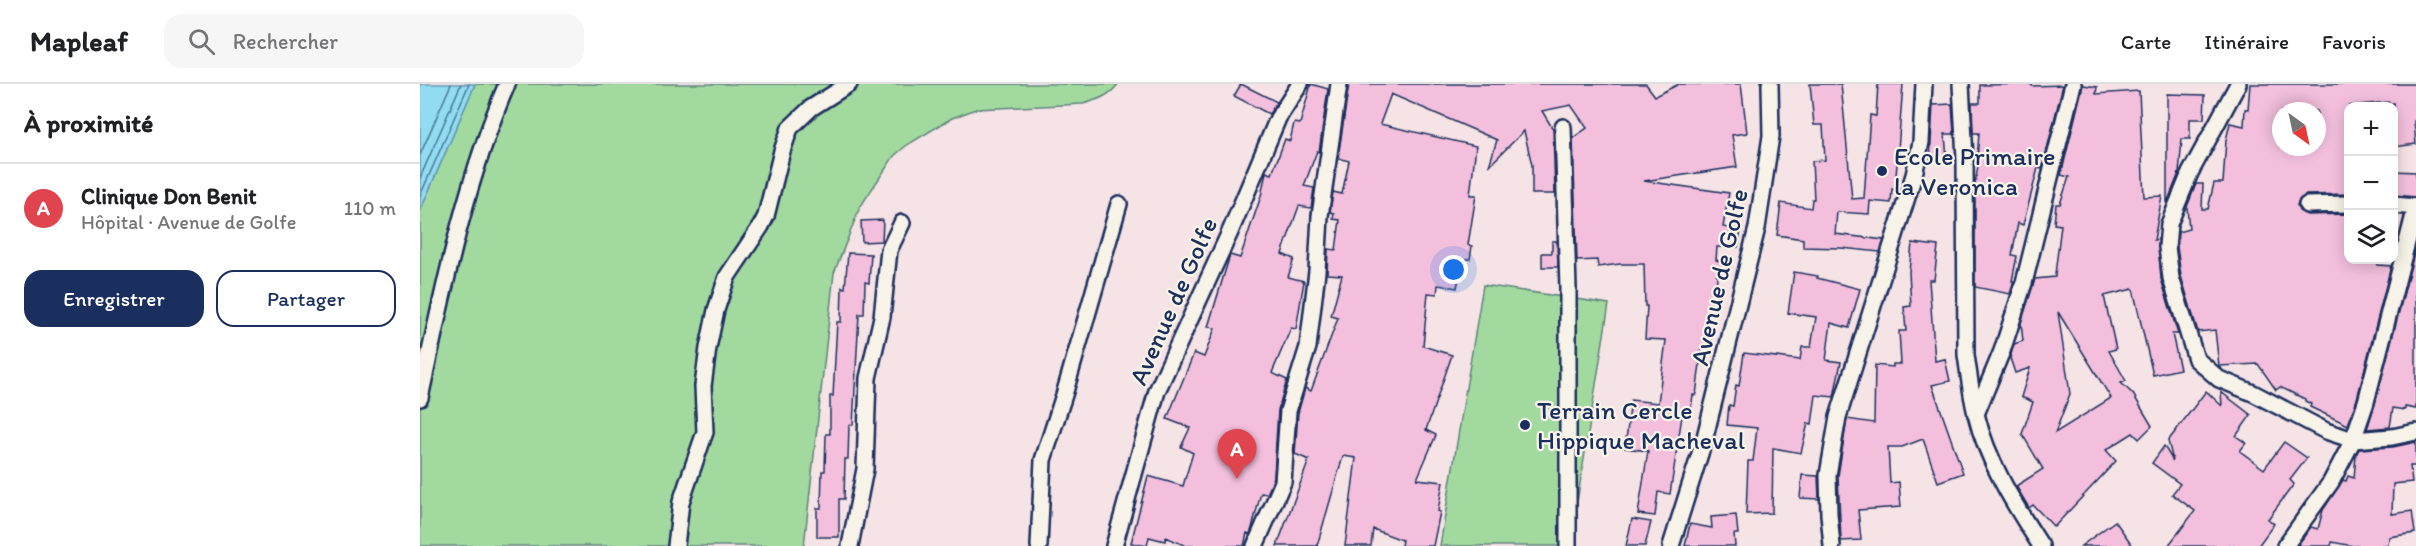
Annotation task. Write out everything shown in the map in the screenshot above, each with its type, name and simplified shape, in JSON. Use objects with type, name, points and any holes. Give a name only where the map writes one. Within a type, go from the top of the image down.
[{"type":"street","points":[[420,398],[446,274],[462,214],[496,109],[507,84]]},
{"type":"street","points":[[676,546],[681,502],[705,432],[704,386],[708,348],[716,310],[727,277],[766,216],[790,128],[811,108],[849,84]]},
{"type":"street","name":"Avenue de Golfe","points":[[1114,546],[1157,391],[1230,232],[1278,118],[1300,84]]},
{"type":"street","points":[[1255,546],[1283,482],[1288,411],[1308,347],[1317,271],[1320,216],[1339,84]]},
{"type":"street","name":"Avenue de Golfe","points":[[1671,546],[1704,441],[1757,228],[1771,136],[1770,84]]},
{"type":"street","points":[[1833,546],[1828,475],[1838,417],[1914,175],[1921,142],[1924,84]]},
{"type":"street","points":[[1960,84],[1965,159],[1966,355],[1976,414],[1993,460],[2023,518],[2041,546]]},
{"type":"street","points":[[1976,414],[2002,351],[2024,283],[2073,84]]},
{"type":"street","points":[[2238,84],[2190,173],[2169,224],[2166,247],[2171,278],[2188,340],[2196,360],[2219,379],[2253,393],[2326,431],[2354,440],[2392,437],[2416,432]]},
{"type":"street","points":[[1563,127],[1568,288],[1568,546]]},
{"type":"street","points":[[1039,546],[1043,460],[1119,204]]},
{"type":"street","points":[[2307,206],[2344,204]]},
{"type":"street","points":[[2284,546],[2313,510],[2354,440],[2366,402],[2416,207],[2398,205]]},
{"type":"street","points":[[850,546],[865,469],[868,378],[882,317],[889,250],[902,223]]},
{"type":"green space","points":[[475,84],[1118,84],[1107,95],[1083,104],[976,109],[952,118],[907,145],[894,156],[860,207],[834,273],[804,546],[420,546],[420,211]]},
{"type":"green space","name":"Terrain Cercle Hippique Macheval","points":[[1483,285],[1609,304],[1570,546],[1440,546]]},
{"type":"water","points":[[420,84],[475,84],[420,211]]},
{"type":"building","points":[[1241,84],[1277,102],[1269,114],[1234,96]]},
{"type":"building","points":[[1311,84],[1328,89],[1319,152],[1317,151],[1304,186],[1314,188],[1311,208],[1299,206],[1282,254],[1294,259],[1288,277],[1304,281],[1296,329],[1291,328],[1272,373],[1287,380],[1278,410],[1274,476],[1271,485],[1267,494],[1261,493],[1252,528],[1250,534],[1247,533],[1244,546],[1186,546],[1166,537],[1165,541],[1149,537],[1147,546],[1131,543],[1148,476],[1183,486],[1193,453],[1181,447],[1190,428],[1167,419],[1194,353],[1204,357],[1215,328],[1208,327],[1230,255],[1240,258],[1261,196],[1266,172],[1272,174],[1285,139],[1290,141],[1294,123],[1300,124]]},
{"type":"building","points":[[1349,84],[1646,84],[1655,96],[1679,84],[1741,84],[1747,133],[1732,135],[1737,167],[1644,181],[1729,193],[1723,227],[1741,230],[1738,247],[1717,247],[1716,260],[1723,262],[1721,276],[1717,275],[1715,314],[1712,314],[1711,349],[1702,348],[1696,395],[1693,395],[1690,417],[1682,416],[1670,494],[1658,492],[1655,516],[1638,514],[1648,451],[1625,448],[1631,400],[1658,403],[1666,340],[1645,339],[1647,306],[1645,306],[1644,264],[1598,267],[1597,260],[1577,261],[1573,138],[1587,128],[1571,105],[1542,111],[1553,129],[1555,194],[1532,194],[1532,165],[1524,131],[1489,166],[1497,140],[1391,94],[1380,124],[1476,146],[1470,195],[1476,195],[1468,245],[1472,246],[1470,259],[1466,259],[1464,274],[1460,273],[1457,288],[1438,285],[1437,294],[1428,293],[1423,346],[1452,355],[1426,430],[1436,435],[1417,479],[1443,482],[1433,546],[1401,546],[1402,540],[1373,529],[1371,546],[1345,546],[1356,458],[1343,456],[1317,546],[1277,546],[1309,460],[1295,454],[1298,413],[1305,388],[1311,391],[1338,318],[1331,316],[1342,275],[1327,274],[1328,249],[1336,250],[1340,220],[1333,219],[1334,213],[1330,212],[1333,192],[1342,194],[1349,161],[1338,158]]},
{"type":"building","points":[[1810,84],[1841,84],[1852,199],[1864,198],[1870,115],[1876,116],[1878,84],[1903,84],[1895,190],[1892,189],[1891,203],[1870,201],[1869,214],[1837,212],[1835,234],[1884,240],[1880,252],[1803,247],[1803,239],[1777,235],[1781,203],[1811,208],[1812,199],[1814,199],[1812,161],[1825,160],[1823,125],[1814,125]]},
{"type":"building","points":[[2032,84],[2032,86],[2063,85],[2042,169],[2038,168],[2023,225],[2018,223],[2012,255],[2017,256],[2010,294],[1975,287],[1975,184],[1979,160],[1977,160],[1979,133],[1973,133],[1972,103],[1980,103],[1980,85]]},
{"type":"building","points":[[2250,84],[2416,84],[2416,121],[2414,121],[2416,144],[2398,146],[2398,102],[2344,102],[2344,194],[2306,195],[2299,200],[2297,205],[2299,211],[2307,215],[2344,214],[2344,264],[2391,266],[2357,399],[2348,425],[2310,407],[2311,404],[2305,399],[2280,387],[2276,390],[2258,364],[2219,366],[2215,330],[2198,332],[2181,276],[2177,247],[2178,232],[2189,229],[2187,207],[2196,184],[2203,184],[2202,209],[2208,209],[2214,183],[2223,183],[2226,140],[2230,123],[2244,126],[2245,109],[2248,109]]},
{"type":"building","points":[[2083,85],[2097,87],[2096,94],[2139,91],[2144,197],[2162,196],[2154,240],[2158,239],[2161,279],[2178,334],[2172,334],[2180,369],[2153,375],[2133,289],[2104,296],[2116,349],[2109,351],[2126,381],[2121,383],[2133,394],[2152,426],[2139,439],[2133,433],[2106,450],[2116,461],[2054,527],[2033,505],[2029,508],[2016,486],[2043,469],[2022,434],[2033,402],[2021,397],[2030,368],[2015,373],[2010,358],[2014,344],[2023,341],[2021,323],[2035,279],[2055,277],[2061,225],[2054,224],[2056,204],[2060,204],[2069,177],[2061,175]],"holes":[[[2058,312],[2111,398],[2055,433],[2070,394]]]},
{"type":"building","points":[[2167,94],[2205,95],[2204,119],[2190,119],[2190,139],[2182,139],[2179,173],[2167,203]]},
{"type":"building","points":[[1952,104],[1954,134],[1945,134],[1947,160],[1930,161],[1933,105]]},
{"type":"building","points":[[2398,171],[2416,172],[2416,197],[2398,195]]},
{"type":"building","points":[[883,220],[882,241],[862,242],[861,221]]},
{"type":"building","points":[[1552,241],[1557,241],[1558,267],[1542,267],[1542,253],[1552,253]]},
{"type":"building","points":[[1912,243],[1938,246],[1934,280],[1929,280],[1935,361],[1945,359],[1950,381],[1932,385],[1963,473],[1938,482],[1923,439],[1902,447],[1888,447],[1890,483],[1899,482],[1901,507],[1858,510],[1861,540],[1841,541],[1838,476],[1847,419],[1874,423],[1875,365],[1893,367],[1893,364],[1901,364],[1899,331],[1906,331],[1904,307],[1911,306],[1909,272]]},
{"type":"building","points":[[2416,246],[2416,409],[2393,408],[2390,427],[2367,429],[2375,404]]},
{"type":"building","points":[[848,253],[871,254],[869,283],[865,282],[864,314],[859,314],[853,425],[849,425],[844,499],[839,499],[839,537],[817,537],[817,508],[821,508],[826,434],[830,434],[830,396],[833,396],[837,322],[841,322],[842,287],[845,288]]},
{"type":"building","points":[[1794,272],[1818,276],[1817,278],[1860,289],[1849,328],[1831,323],[1826,360],[1841,362],[1834,397],[1816,395],[1812,424],[1808,423],[1801,453],[1773,448],[1772,513],[1746,514],[1748,461],[1753,461],[1757,428],[1727,425],[1729,405],[1733,406],[1736,385],[1739,386],[1744,353],[1800,360],[1802,347],[1811,347],[1816,317],[1788,313]]},
{"type":"building","points":[[2206,391],[2222,406],[2221,392],[2251,415],[2236,436],[2246,443],[2240,451],[2264,469],[2284,442],[2307,458],[2290,480],[2294,484],[2268,519],[2274,524],[2258,546],[2168,546],[2195,511],[2172,494],[2180,484],[2152,463],[2164,446],[2173,461],[2168,441]]},
{"type":"building","points":[[2416,442],[2416,466],[2410,466],[2412,482],[2393,484],[2392,514],[2412,511],[2415,533],[2389,537],[2388,546],[2353,546],[2332,542],[2331,546],[2297,546],[2311,527],[2318,529],[2323,510],[2343,480],[2346,481],[2348,476],[2354,478],[2356,455],[2359,449],[2393,447]]},
{"type":"building","points":[[1802,475],[1818,476],[1819,499],[1800,498]]},
{"type":"building","points":[[1736,515],[1738,534],[1734,534],[1735,546],[1685,546],[1690,524],[1712,528],[1711,517]]},
{"type":"building","points":[[1632,519],[1651,522],[1645,546],[1626,546]]},
{"type":"building","points":[[2115,521],[2133,546],[2081,546]]},
{"type":"place","name":"Ecole Primaire la Veronica","points":[[1882,171]]},
{"type":"place","name":"Terrain Cercle Hippique Macheval","points":[[1525,425]]},
{"type":"place","name":"Clinique Don Benit","points":[[1237,479]]}]
